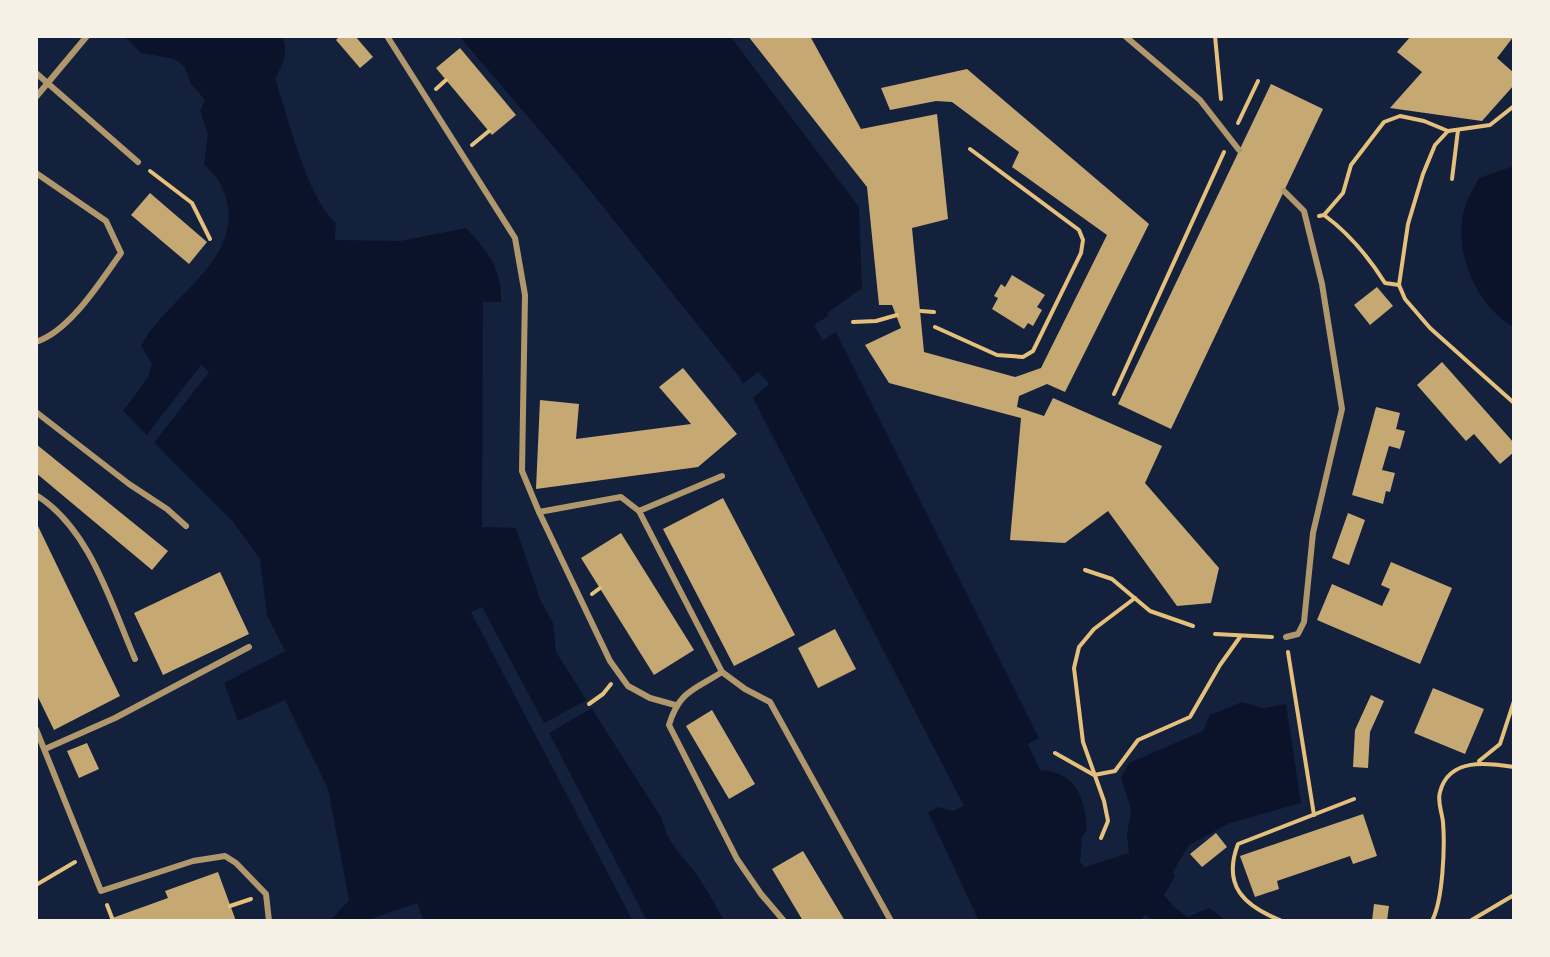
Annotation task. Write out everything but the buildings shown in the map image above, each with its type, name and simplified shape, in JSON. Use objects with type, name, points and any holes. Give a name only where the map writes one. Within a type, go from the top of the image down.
[{"type":"lane","points":[[36,97],[87,36]]},
{"type":"lane","points":[[387,36],[515,238],[525,295],[522,471],[539,512],[610,661],[628,686],[650,698],[675,705]]},
{"type":"lane","points":[[1125,36],[1200,100],[1239,150]]},
{"type":"lane","points":[[36,73],[138,162]]},
{"type":"lane","points":[[36,173],[106,221],[121,253],[64,326],[48,338],[36,342]]},
{"type":"lane","points":[[1284,191],[1304,211],[1322,284],[1342,409],[1313,533],[1304,622],[1298,634],[1286,637]]},
{"type":"lane","points":[[36,412],[186,526]]},
{"type":"lane","points":[[639,511],[722,476]]},
{"type":"lane","points":[[36,495],[55,507],[84,544],[135,659]]},
{"type":"lane","points":[[539,512],[621,497],[639,511],[722,672],[770,702],[891,921]]},
{"type":"lane","points":[[45,749],[115,718],[249,647]]},
{"type":"lane","points":[[722,672],[680,698],[669,725],[737,859],[784,921]]},
{"type":"lane","points":[[36,729],[101,891],[193,861],[225,856],[266,894],[269,921]]},
{"type":"path","points":[[1215,36],[1221,130]]},
{"type":"path","points":[[1114,394],[1258,81]]},
{"type":"path","points":[[1399,285],[1385,283],[1367,255],[1343,229],[1324,215],[1343,193],[1351,165],[1384,122],[1400,116],[1448,131],[1490,125],[1514,106]]},
{"type":"path","points":[[1452,179],[1458,130]]},
{"type":"path","points":[[1448,131],[1435,145],[1423,174],[1408,224],[1399,285],[1405,299],[1430,328],[1514,403]]},
{"type":"path","points":[[935,327],[997,355],[1023,357],[1033,351],[1081,253],[1083,240],[1079,230],[970,149]]},
{"type":"path","points":[[138,162],[192,203],[210,239]]},
{"type":"path","points":[[921,311],[934,312]]},
{"type":"path","points":[[853,322],[876,321],[897,315]]},
{"type":"path","points":[[1085,570],[1112,579],[1150,611],[1193,626]]},
{"type":"path","points":[[1101,838],[1108,821],[1083,742],[1074,668],[1079,647],[1094,629],[1135,598]]},
{"type":"path","points":[[1215,634],[1286,637],[1314,815]]},
{"type":"path","points":[[1055,753],[1094,775],[1115,771],[1138,740],[1190,717],[1240,637]]},
{"type":"path","points":[[589,704],[603,694],[619,673]]},
{"type":"path","points":[[1432,921],[1437,911],[1442,851],[1443,821],[1439,793],[1453,772],[1479,761],[1500,744],[1514,701]]},
{"type":"path","points":[[1479,761],[1514,767]]},
{"type":"path","points":[[1282,921],[1258,912],[1239,892],[1232,877],[1231,861],[1238,844],[1354,799]]},
{"type":"path","points":[[36,885],[70,864]]},
{"type":"path","points":[[1470,921],[1514,895]]},
{"type":"path","points":[[230,906],[244,901]]},
{"type":"water","points":[[124,36],[282,36],[285,53],[275,79],[307,176],[336,223],[335,240],[400,241],[466,228],[487,253],[499,279],[501,302],[483,302],[482,527],[516,528],[540,599],[553,623],[556,652],[662,819],[673,844],[702,882],[724,921],[424,921],[417,903],[365,921],[330,921],[349,900],[328,789],[285,700],[238,721],[224,683],[285,651],[267,615],[260,559],[233,522],[123,411],[148,377],[152,364],[141,346],[214,258],[224,239],[228,218],[221,186],[204,165],[208,133],[200,111],[205,100],[191,84],[184,66],[174,59],[141,53]]},
{"type":"water","points":[[459,36],[730,36],[859,207],[862,288],[814,325],[823,340],[836,332],[1039,738],[1028,744],[1040,770],[1053,772],[1071,781],[1081,797],[1087,830],[1082,837],[1080,862],[1085,867],[1129,853],[1127,835],[1131,809],[1121,778],[1129,763],[1203,731],[1210,715],[1242,702],[1263,708],[1286,704],[1301,803],[1230,823],[1189,845],[1164,895],[1188,917],[1209,908],[1227,921],[1153,921],[1145,915],[1140,921],[979,921],[928,812],[938,807],[953,811],[964,806],[753,398],[768,382],[758,372],[743,384],[575,172]]},
{"type":"water","points":[[1514,166],[1514,327],[1488,305],[1470,275],[1462,240],[1462,223],[1465,206],[1479,178]]},
{"type":"pier","points":[[201,365],[209,372],[153,444],[146,436]]},
{"type":"pier","points":[[482,607],[544,723],[587,700],[592,708],[549,733],[647,921],[633,921],[471,612]]}]
